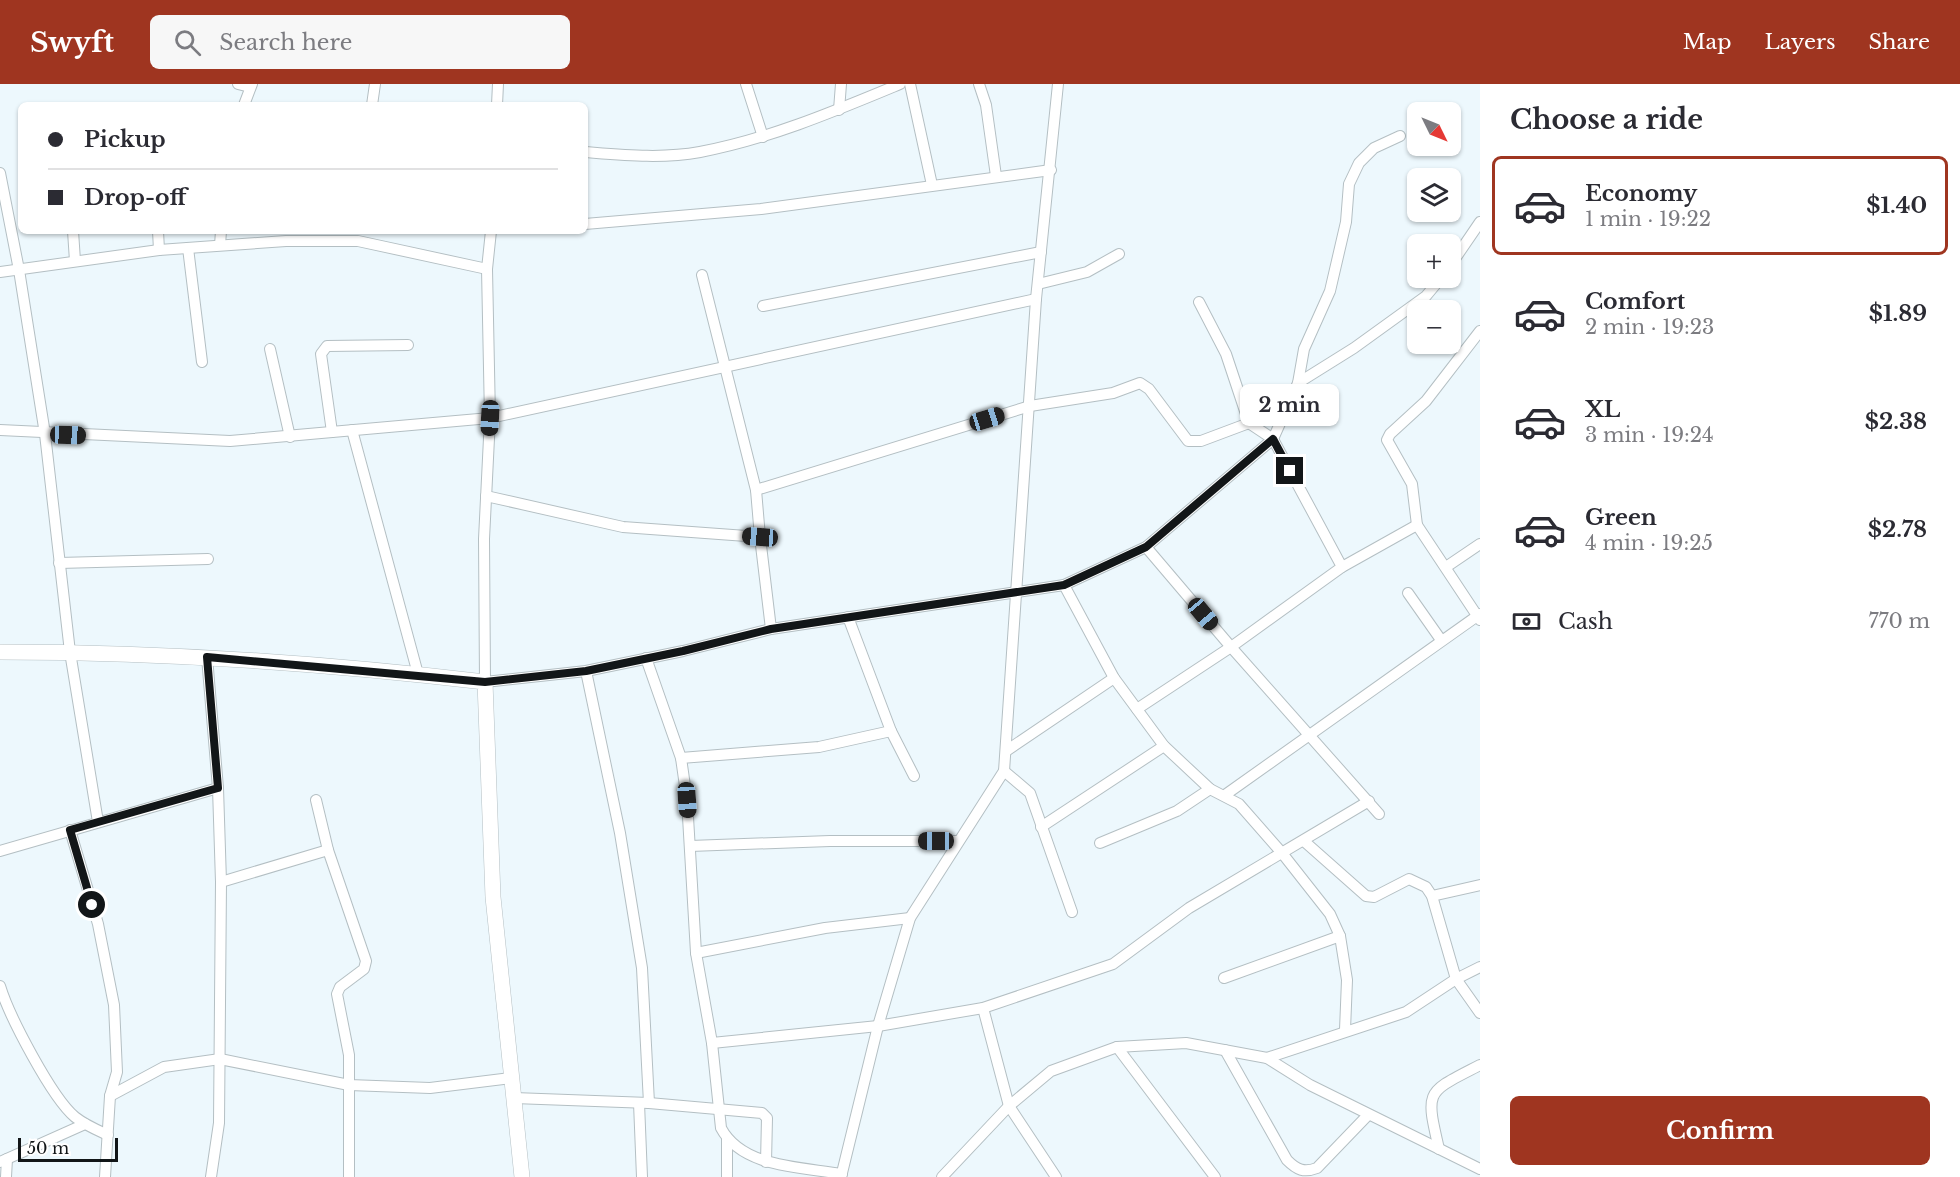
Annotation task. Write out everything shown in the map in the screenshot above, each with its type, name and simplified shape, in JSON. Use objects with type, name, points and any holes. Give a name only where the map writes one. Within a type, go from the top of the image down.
[{"type":"street","points":[[238,84],[251,85],[245,102]]},
{"type":"street","points":[[372,102],[375,84]]},
{"type":"street","points":[[497,102],[498,84]]},
{"type":"street","points":[[746,84],[763,137]]},
{"type":"street","points":[[839,110],[841,84]]},
{"type":"street","points":[[588,152],[640,157],[698,153],[763,137],[839,110],[900,84]]},
{"type":"street","points":[[910,84],[932,185]]},
{"type":"street","points":[[979,84],[986,105],[996,176]]},
{"type":"street","points":[[646,658],[681,758],[690,846],[696,953],[712,1043],[721,1128],[727,1138],[751,1155],[766,1162],[841,1176],[878,1026],[910,918],[957,841],[1004,771],[1036,299],[1058,84]]},
{"type":"street","points":[[0,652],[207,657],[418,674],[485,682],[586,671],[771,629],[1064,585],[1146,547],[1273,439],[1298,383],[1304,349],[1330,291],[1346,222],[1349,184],[1359,163],[1374,148],[1400,136]]},
{"type":"street","points":[[588,224],[761,209],[1051,170]]},
{"type":"street","points":[[0,173],[20,270],[45,434],[70,652],[98,822]]},
{"type":"street","points":[[1461,250],[1480,222]]},
{"type":"street","points":[[73,234],[75,261]]},
{"type":"street","points":[[158,234],[159,250]]},
{"type":"street","points":[[220,245],[221,234]]},
{"type":"street","points":[[491,234],[487,269],[490,418],[484,539],[485,682],[493,897],[522,1177]]},
{"type":"street","points":[[0,272],[159,250],[359,236],[487,269]]},
{"type":"street","points":[[188,248],[202,362]]},
{"type":"street","points":[[763,306],[1041,252]]},
{"type":"street","points":[[1038,284],[1088,272],[1119,254]]},
{"type":"street","points":[[702,275],[756,490],[771,629]]},
{"type":"street","points":[[1298,383],[1354,348],[1426,296],[1433,288]]},
{"type":"street","points":[[0,430],[45,434],[230,441],[490,418],[1036,299]]},
{"type":"street","points":[[1199,302],[1226,354],[1249,423],[1273,439],[1342,567]]},
{"type":"street","points":[[1225,795],[1312,735],[1441,640],[1479,616],[1417,525],[1412,484],[1387,440],[1390,434],[1426,401],[1480,332]]},
{"type":"street","points":[[332,432],[321,354],[323,349],[327,346],[408,345]]},
{"type":"street","points":[[270,349],[290,437]]},
{"type":"street","points":[[756,490],[1030,406],[1113,393],[1140,383],[1149,389],[1188,441],[1201,441],[1249,423]]},
{"type":"street","points":[[352,430],[418,674]]},
{"type":"street","points":[[486,496],[623,527],[760,537]]},
{"type":"street","points":[[1137,709],[1231,647],[1342,567],[1417,525]]},
{"type":"street","points":[[1446,567],[1480,544]]},
{"type":"street","points":[[1146,547],[1379,814]]},
{"type":"street","points":[[59,563],[207,559]]},
{"type":"street","points":[[1064,585],[1114,678],[1164,746],[1210,789],[1239,804],[1282,853],[1330,914],[1340,936],[1347,980],[1345,1030]]},
{"type":"street","points":[[1408,593],[1441,640]]},
{"type":"street","points":[[848,617],[891,731],[914,776]]},
{"type":"street","points":[[207,657],[218,788],[221,882],[219,1123],[211,1177]]},
{"type":"street","points":[[586,671],[620,833],[642,968],[644,1103],[642,1177]]},
{"type":"street","points":[[1006,751],[1114,678]]},
{"type":"street","points":[[681,758],[819,747],[891,731]]},
{"type":"street","points":[[1041,827],[1164,746]]},
{"type":"street","points":[[1004,771],[1030,793],[1072,912]]},
{"type":"street","points":[[0,851],[218,788]]},
{"type":"street","points":[[1100,843],[1177,811],[1210,789]]},
{"type":"street","points":[[316,800],[328,850],[366,961],[364,969],[340,987],[337,994],[349,1055],[350,1177]]},
{"type":"street","points":[[712,1043],[878,1026],[983,1008],[1113,964],[1189,908],[1282,853],[1305,842],[1369,801]]},
{"type":"street","points":[[70,830],[98,924],[114,1005],[117,1072],[110,1096],[105,1177]]},
{"type":"street","points":[[690,846],[830,841],[957,841]]},
{"type":"street","points":[[1305,842],[1366,896],[1374,897],[1409,879],[1426,887],[1432,896],[1456,979],[1480,1013]]},
{"type":"street","points":[[221,882],[328,850]]},
{"type":"street","points":[[1432,896],[1480,885]]},
{"type":"street","points":[[696,953],[825,928],[910,918]]},
{"type":"street","points":[[1224,978],[1340,936]]},
{"type":"street","points":[[1267,1058],[1345,1030],[1406,1012],[1456,979],[1480,967]]},
{"type":"street","points":[[0,986],[4,1011],[62,1104],[85,1124],[108,1135]]},
{"type":"street","points":[[983,1008],[1009,1106],[1056,1177]]},
{"type":"street","points":[[942,1177],[1009,1106],[1051,1071],[1117,1047],[1186,1043],[1267,1058],[1310,1085],[1480,1169],[1474,1177]]},
{"type":"street","points":[[1117,1047],[1215,1177]]},
{"type":"street","points":[[1225,1050],[1287,1160],[1299,1170],[1307,1172],[1317,1168],[1368,1115]]},
{"type":"street","points":[[110,1096],[164,1067],[220,1059],[349,1084],[430,1088],[511,1078]]},
{"type":"street","points":[[1439,1149],[1429,1107],[1435,1093],[1441,1085],[1480,1065]]},
{"type":"street","points":[[514,1098],[644,1103],[762,1113],[765,1115],[766,1162]]},
{"type":"street","points":[[6,1177],[4,1161],[85,1124]]},
{"type":"street","points":[[727,1138],[727,1177]]},
{"type":"route","points":[[92,905],[70,830],[218,788],[207,657],[418,674],[485,682],[586,671],[683,651],[771,629],[1064,585],[1146,547],[1273,439],[1290,471]]}]
